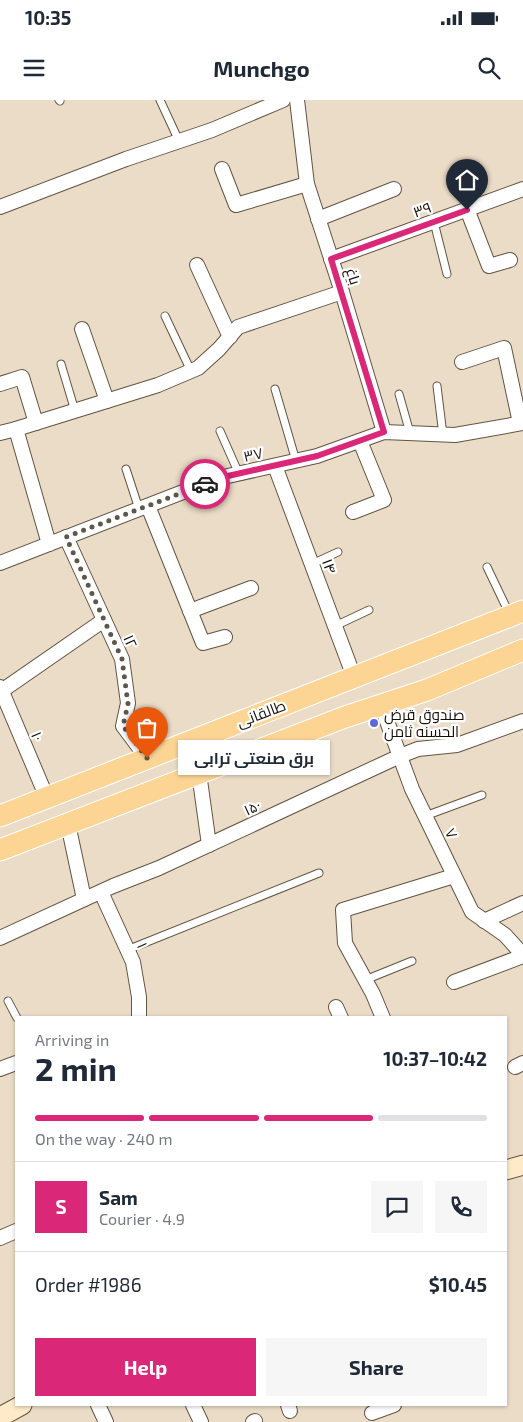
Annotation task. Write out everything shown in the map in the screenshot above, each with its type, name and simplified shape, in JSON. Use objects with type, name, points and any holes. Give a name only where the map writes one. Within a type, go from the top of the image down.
[{"type":"main road","name":"طالقانی","points":[[0,816],[517,613]]},
{"type":"main road","points":[[0,850],[345,717],[427,690],[522,652]]},
{"type":"street","points":[[0,207],[126,159],[212,130],[283,100]]},
{"type":"street","name":"باغ","points":[[297,100],[307,184],[384,432]]},
{"type":"street","points":[[222,169],[236,205],[307,184]]},
{"type":"street","points":[[318,219],[394,189]]},
{"type":"street","name":"۳۹","points":[[331,259],[523,189]]},
{"type":"street","points":[[467,210],[489,266],[510,260]]},
{"type":"street","points":[[197,265],[230,337]]},
{"type":"street","points":[[0,433],[158,385],[198,368],[238,327],[342,292]]},
{"type":"street","points":[[82,329],[108,401]]},
{"type":"street","points":[[462,362],[504,348],[521,423]]},
{"type":"street","points":[[0,384],[22,377],[36,423]]},
{"type":"street","name":"۳۷","points":[[0,563],[219,478],[317,456],[384,432],[455,435],[521,423]]},
{"type":"street","points":[[16,429],[49,544]]},
{"type":"street","points":[[353,512],[384,500],[360,441]]},
{"type":"street","name":"۱۴","points":[[275,466],[354,677]]},
{"type":"street","points":[[143,507],[203,643],[225,637]]},
{"type":"street","name":"۱۲","points":[[66,537],[122,659],[128,704],[123,726],[147,758]]},
{"type":"street","points":[[190,611],[252,588]]},
{"type":"street","points":[[0,690],[104,620]]},
{"type":"street","name":"۱۰","points":[[0,690],[47,798]]},
{"type":"street","name":"۷","points":[[381,705],[412,788],[472,912],[505,935],[523,955]]},
{"type":"street","name":"۱۵۰","points":[[0,938],[84,899],[159,868],[400,756],[418,749],[457,745],[523,721]]},
{"type":"street","points":[[199,773],[209,845]]},
{"type":"street","points":[[68,824],[84,899]]},
{"type":"street","points":[[382,1016],[345,943],[343,910],[454,876]]},
{"type":"street","name":"۱","points":[[101,892],[133,962],[138,997],[137,1016]]},
{"type":"street","points":[[484,921],[523,902]]},
{"type":"street","points":[[454,982],[523,955]]},
{"type":"street","points":[[0,1069],[15,1063]]},
{"type":"street","points":[[507,1170],[523,1165]]},
{"type":"street","points":[[0,1238],[15,1231]]},
{"type":"street","points":[[0,1417],[20,1406]]},
{"type":"street","points":[[98,1406],[106,1422]]},
{"type":"street","points":[[193,1406],[201,1422]]},
{"type":"street","points":[[372,1413],[391,1406]]},
{"type":"lane","points":[[160,100],[179,141]]},
{"type":"lane","points":[[434,222],[447,274]]},
{"type":"lane","points":[[165,316],[191,371]]},
{"type":"lane","points":[[61,364],[75,411]]},
{"type":"lane","points":[[437,386],[443,434]]},
{"type":"lane","points":[[275,389],[296,461]]},
{"type":"lane","points":[[400,394],[410,433]]},
{"type":"lane","points":[[220,431],[239,474]]},
{"type":"lane","points":[[126,469],[143,507]]},
{"type":"lane","points":[[312,564],[338,552]]},
{"type":"lane","points":[[487,567],[517,613]]},
{"type":"lane","points":[[335,626],[369,610]]},
{"type":"lane","points":[[425,816],[482,795]]},
{"type":"lane","points":[[127,950],[319,873]]},
{"type":"lane","points":[[365,980],[412,961]]},
{"type":"lane","points":[[8,1001],[16,1016]]},
{"type":"way so far","points":[[147,758],[123,726],[128,704],[122,659],[66,537],[205,484]]},
{"type":"place","name":"صندوق قرض الحسنه ثامن","points":[[374,723]]},
{"type":"place","name":"برق صنعتی ترابی","points":[[147,758]]},
{"type":"route","points":[[205,484],[219,478],[317,456],[384,432],[331,259],[467,210]]}]
